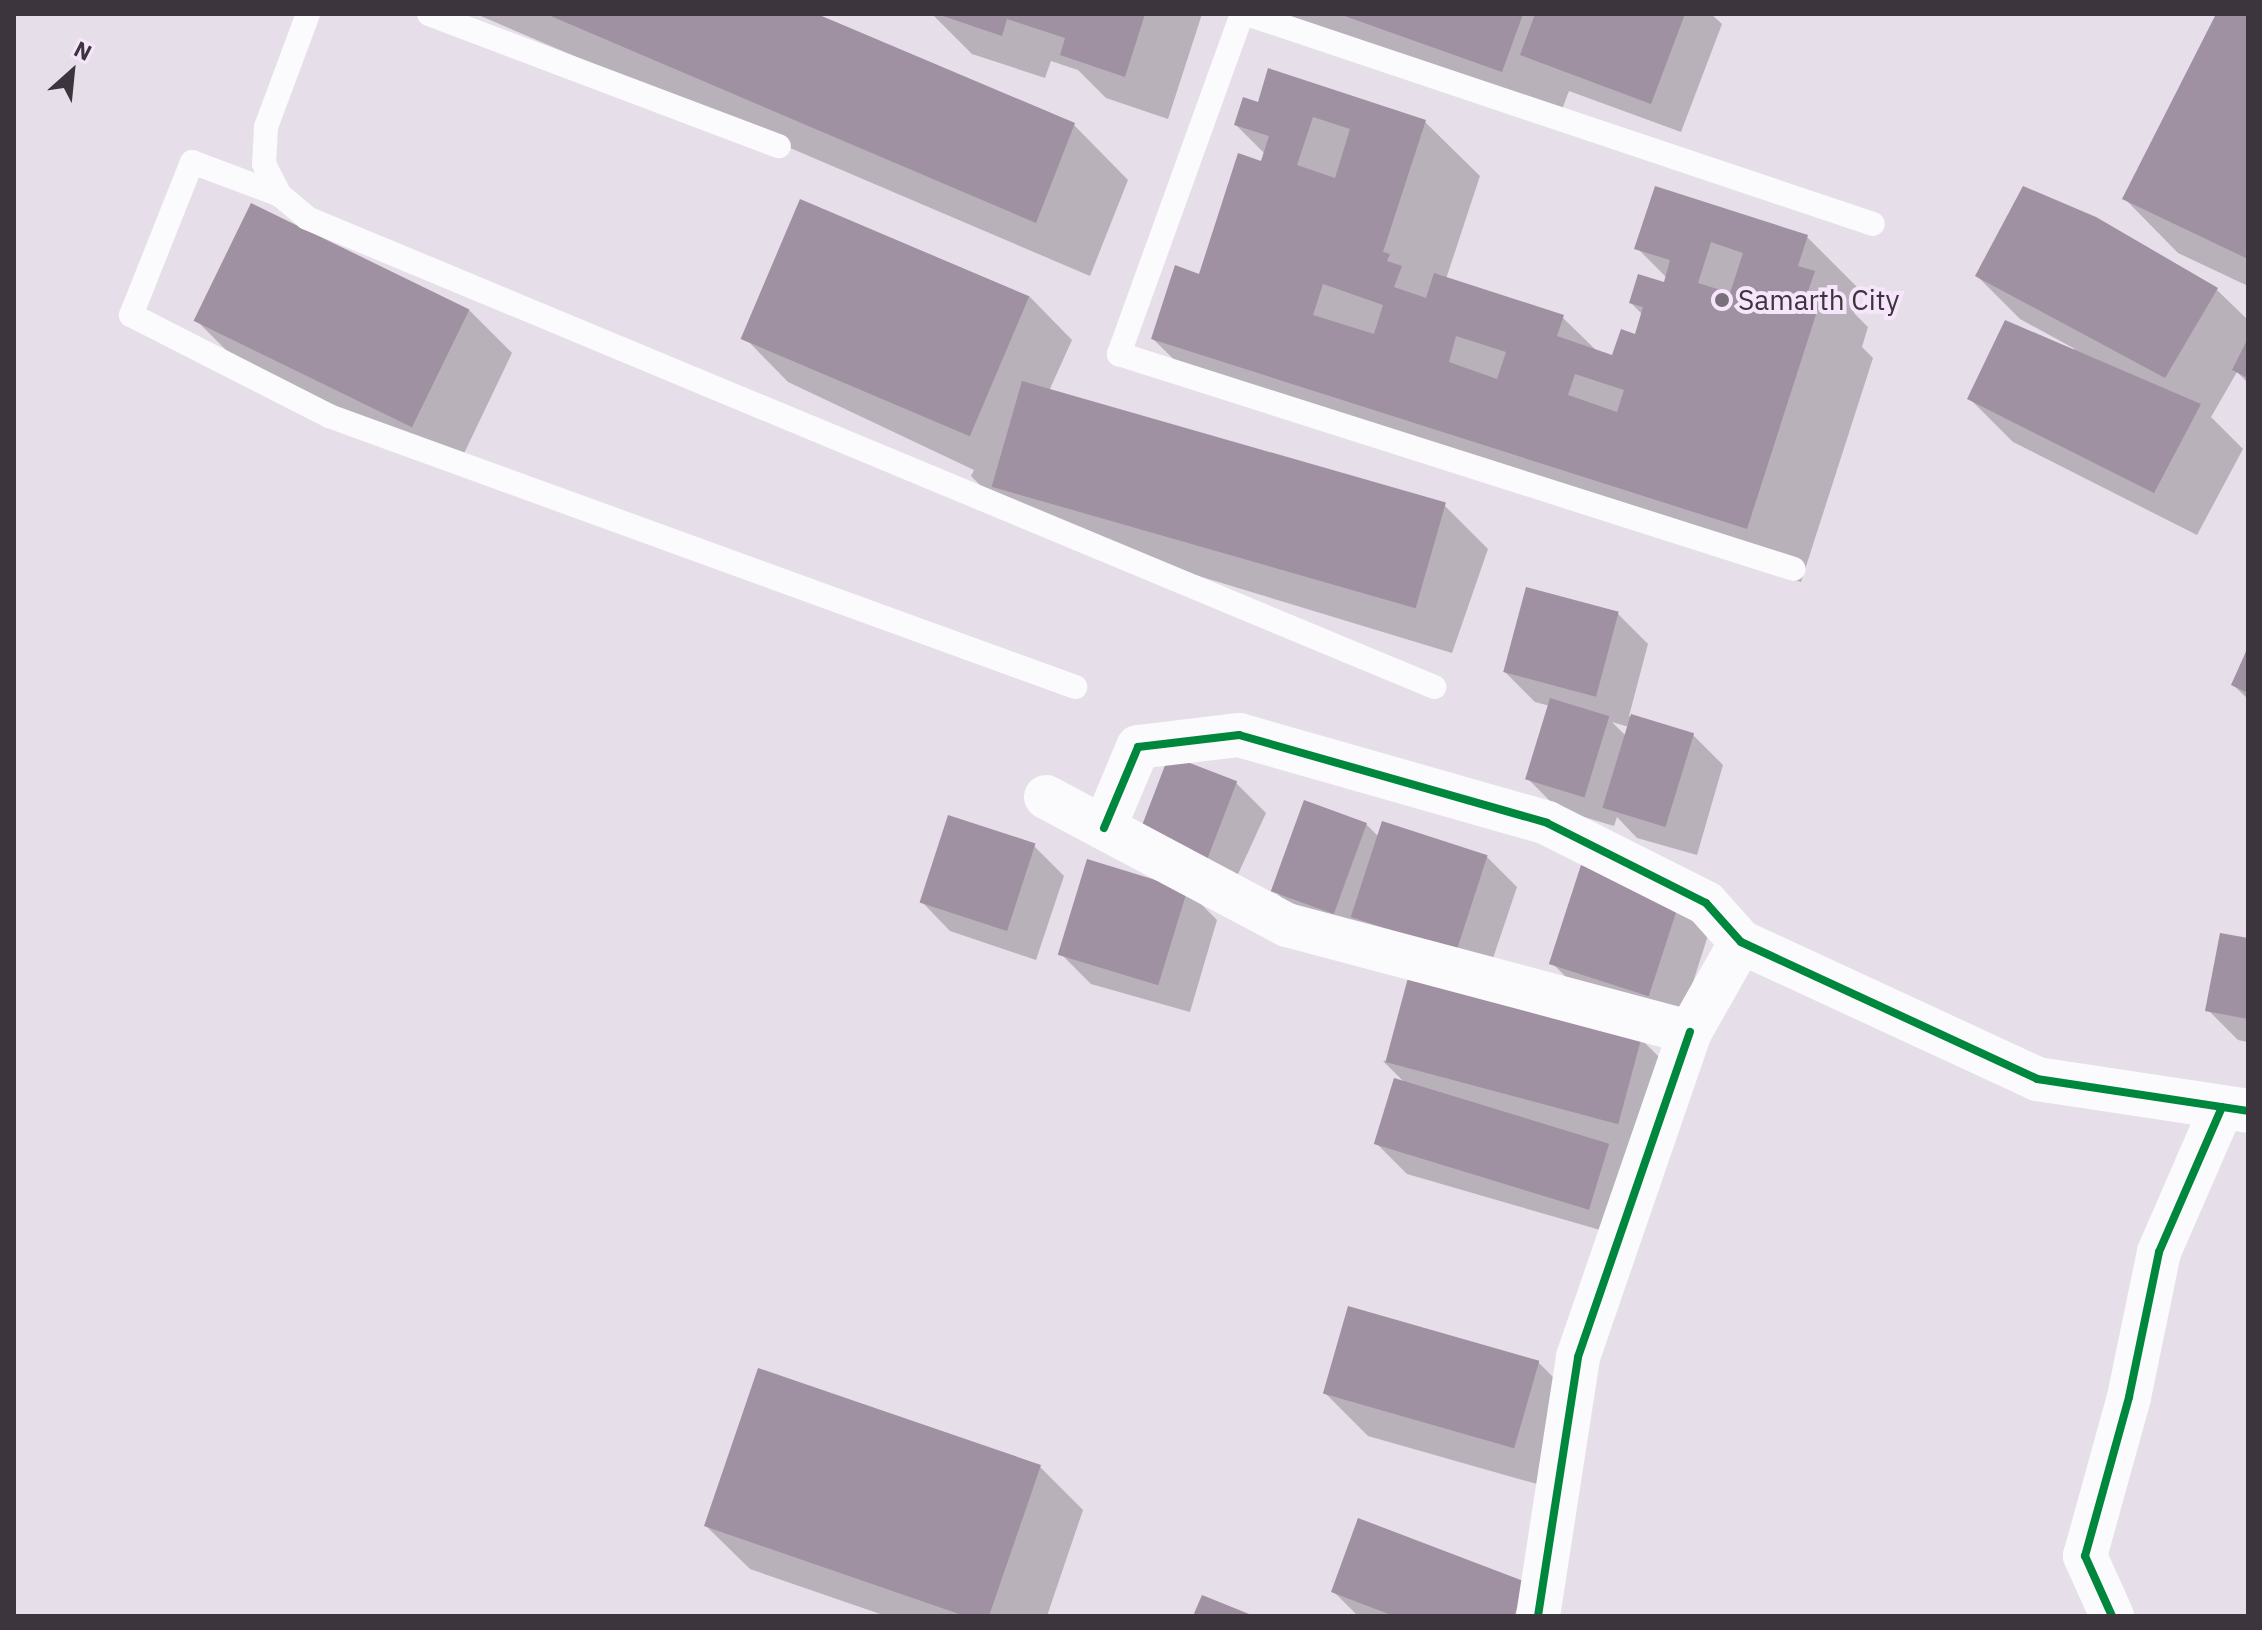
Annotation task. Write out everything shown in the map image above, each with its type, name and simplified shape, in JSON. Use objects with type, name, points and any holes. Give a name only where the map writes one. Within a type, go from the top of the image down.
[{"type":"street","points":[[1104,828],[1138,747],[1239,735],[1547,823],[1706,903],[1741,942],[2037,1079],[2235,1109],[2159,1252],[2129,1397],[2085,1556],[2112,1616]]},
{"type":"street","points":[[1046,797],[1287,925],[1690,1032]]},
{"type":"street","points":[[1538,1616],[1578,1357],[1690,1032],[1741,942]]},
{"type":"lane","points":[[280,195],[264,164],[266,127],[308,14]]},
{"type":"lane","points":[[429,14],[779,146]]},
{"type":"lane","points":[[1794,569],[1119,354],[1245,14],[1873,224]]},
{"type":"lane","points":[[1075,687],[329,416],[131,315],[192,162],[280,195],[307,218],[1434,687]]},
{"type":"building","points":[[546,14],[817,14],[1075,123],[1036,223]]},
{"type":"building","points":[[937,14],[1145,14],[1125,77],[1060,55],[1065,38],[1007,19],[1002,36]]},
{"type":"building","points":[[1339,14],[1523,14],[1502,72]]},
{"type":"building","points":[[1535,14],[1685,14],[1651,104],[1520,55]]},
{"type":"building","points":[[2216,14],[2248,14],[2248,259],[2122,199]]},
{"type":"building","name":"Samarth City","points":[[1268,68],[1426,120],[1383,252],[1390,254],[1387,261],[1402,266],[1394,287],[1426,298],[1434,273],[1564,315],[1557,336],[1612,355],[1621,329],[1635,334],[1643,307],[1629,303],[1638,274],[1664,282],[1670,260],[1634,249],[1655,186],[1808,235],[1798,266],[1815,271],[1806,297],[1820,302],[1747,529],[1151,339],[1175,265],[1199,274],[1238,153],[1261,161],[1269,136],[1234,125],[1243,97],[1258,102]],"holes":[[[1313,117],[1350,129],[1335,178],[1297,165]],[[1711,242],[1743,253],[1730,293],[1698,283]],[[1323,284],[1383,305],[1374,334],[1313,315]],[[1456,336],[1506,352],[1497,379],[1449,362]],[[1575,374],[1624,390],[1617,412],[1568,395]]]},
{"type":"building","points":[[2023,186],[2096,217],[2218,288],[2165,378],[1975,276]]},
{"type":"building","points":[[800,199],[1029,296],[970,436],[741,339]]},
{"type":"building","points":[[251,203],[469,310],[412,427],[194,321]]},
{"type":"building","points":[[2005,320],[2201,404],[2154,493],[1967,399]]},
{"type":"building","points":[[2248,338],[2248,378],[2232,370]]},
{"type":"building","points":[[1022,381],[1446,503],[1416,608],[992,487]]},
{"type":"building","points":[[1526,587],[1619,612],[1596,697],[1503,672]]},
{"type":"building","points":[[2248,647],[2248,693],[2231,685]]},
{"type":"building","points":[[1550,698],[1609,716],[1584,797],[1525,779]]},
{"type":"building","points":[[1631,714],[1694,733],[1665,827],[1602,808]]},
{"type":"building","points":[[1169,755],[1237,781],[1206,862],[1138,836]]},
{"type":"building","points":[[1304,800],[1367,823],[1334,914],[1271,891]]},
{"type":"building","points":[[948,815],[1035,843],[1007,931],[920,902]]},
{"type":"building","points":[[1382,821],[1488,855],[1456,951],[1351,917]]},
{"type":"building","points":[[1087,859],[1187,890],[1158,985],[1058,955]]},
{"type":"building","points":[[1581,865],[1681,897],[1649,996],[1549,964]]},
{"type":"building","points":[[2220,933],[2248,938],[2248,1019],[2205,1011]]},
{"type":"building","points":[[1409,974],[1642,1036],[1618,1124],[1385,1062]]},
{"type":"building","points":[[1394,1078],[1609,1144],[1589,1210],[1374,1144]]},
{"type":"building","points":[[1348,1306],[1539,1361],[1514,1448],[1323,1393]]},
{"type":"building","points":[[758,1368],[1041,1465],[989,1616],[965,1616],[704,1526]]},
{"type":"building","points":[[1358,1518],[1526,1582],[1514,1616],[1394,1616],[1331,1592]]},
{"type":"building","points":[[1202,1595],[1254,1616],[1193,1616]]},
{"type":"cycle path","points":[[1104,828],[1138,747],[1239,735],[1547,823],[1706,903],[1741,942],[2037,1079],[2248,1111]]},
{"type":"cycle path","points":[[1538,1616],[1578,1357],[1690,1032]]},
{"type":"cycle path","points":[[2112,1616],[2085,1556],[2129,1397],[2159,1252],[2222,1107]]},
{"type":"place","name":"Samarth City","points":[[1722,300]]}]
